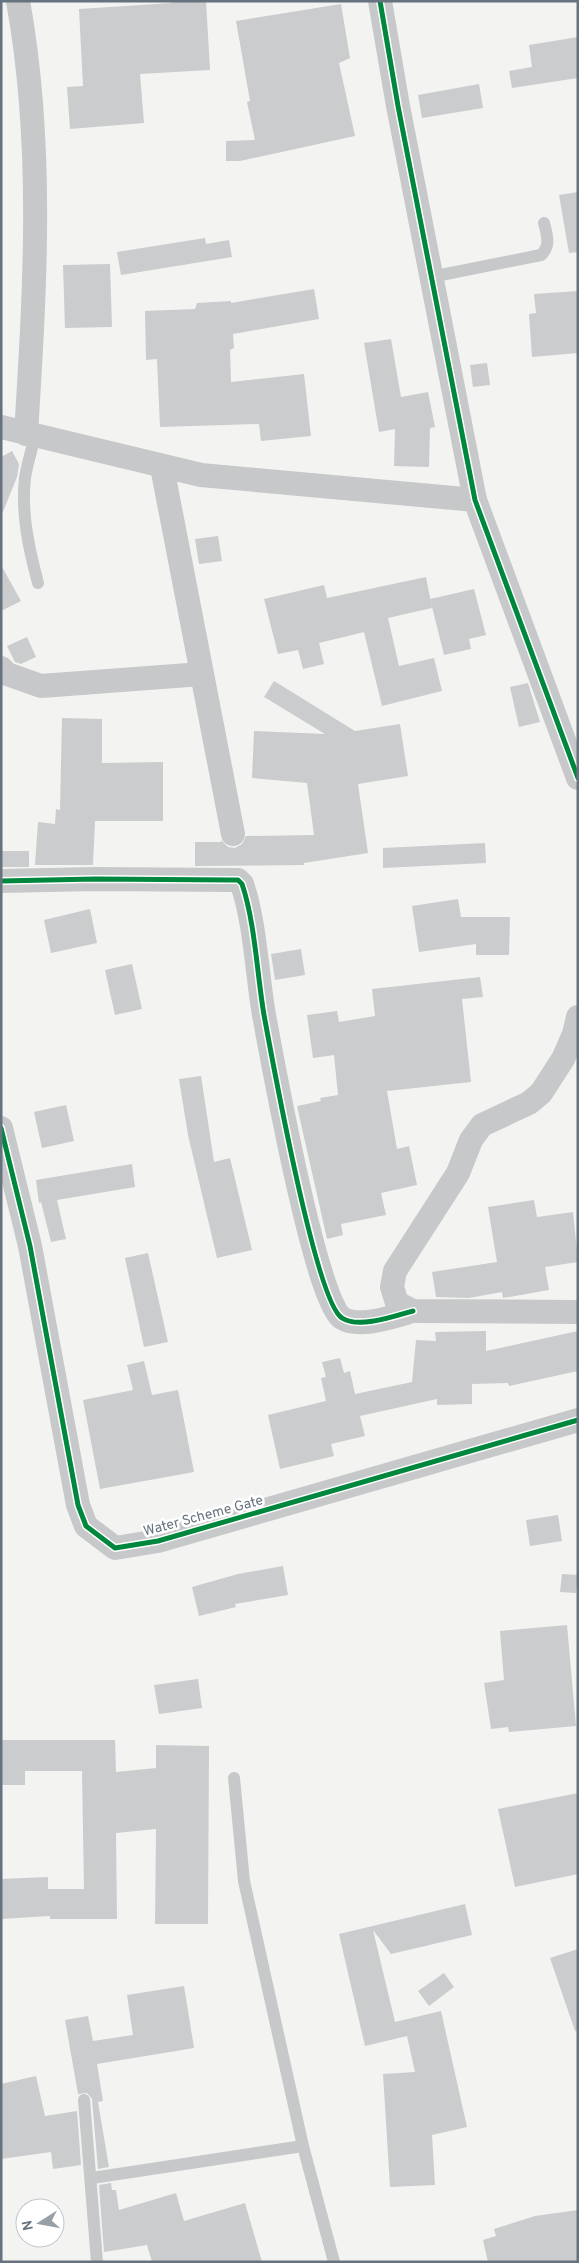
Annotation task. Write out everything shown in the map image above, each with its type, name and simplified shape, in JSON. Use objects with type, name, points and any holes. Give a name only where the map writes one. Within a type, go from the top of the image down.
[{"type":"street","points":[[18,1],[25,39],[32,112],[36,190],[35,296],[30,435]]},
{"type":"street","points":[[380,1],[398,106],[475,500],[578,778]]},
{"type":"street","points":[[1,427],[201,475],[475,500]]},
{"type":"street","points":[[162,467],[233,834]]},
{"type":"street","points":[[1,668],[7,674],[41,686],[202,674]]},
{"type":"street","points":[[1,881],[95,879],[238,880],[242,884],[282,1108],[305,1213],[326,1294],[333,1308],[342,1318],[358,1322],[377,1320],[412,1311],[578,1312]]},
{"type":"street","points":[[412,1311],[397,1303],[392,1287],[394,1271],[458,1173],[471,1140],[482,1125],[529,1103],[541,1093],[563,1058],[576,1030]]},
{"type":"street","name":"Water Scheme Gate","points":[[1,1128],[30,1246],[78,1505],[86,1526],[115,1548],[158,1541],[578,1420]]},
{"type":"lane","points":[[431,278],[541,255],[546,251],[548,243],[544,222]]},
{"type":"lane","points":[[30,435],[25,478],[25,514],[27,543],[38,583]]},
{"type":"lane","points":[[234,1778],[244,1881],[303,2146],[334,2262]]},
{"type":"lane","points":[[84,2100],[98,2262]]},
{"type":"lane","points":[[92,2178],[303,2146]]},
{"type":"building","points":[[171,1],[206,1],[210,70],[140,74],[144,123],[70,129],[67,87],[83,86],[79,9],[171,3]]},
{"type":"building","points":[[341,4],[350,58],[339,63],[355,136],[240,161],[226,161],[226,141],[255,140],[247,102],[250,101],[236,21]]},
{"type":"building","points":[[578,37],[578,78],[512,88],[509,71],[532,67],[529,45]]},
{"type":"building","points":[[479,84],[483,108],[422,118],[418,95]]},
{"type":"building","points":[[578,192],[578,252],[569,253],[559,195]]},
{"type":"building","points":[[205,238],[206,244],[229,240],[232,257],[121,275],[117,252]]},
{"type":"building","points":[[110,264],[112,327],[65,328],[63,265]]},
{"type":"building","points":[[314,289],[319,319],[233,334],[234,348],[230,350],[231,382],[304,374],[311,436],[261,441],[259,424],[160,427],[157,359],[146,360],[145,311],[195,309],[197,303],[231,301],[231,303]]},
{"type":"building","points":[[578,291],[578,353],[532,357],[529,314],[536,313],[534,294]]},
{"type":"building","points":[[391,339],[401,397],[428,392],[435,427],[430,428],[429,467],[394,466],[395,429],[379,432],[364,343]]},
{"type":"building","points":[[487,363],[490,385],[473,387],[470,365]]},
{"type":"building","points":[[12,451],[19,464],[17,477],[2,514],[1,457]]},
{"type":"building","points":[[218,536],[222,561],[199,564],[195,539]]},
{"type":"building","points":[[1,565],[21,601],[1,611]]},
{"type":"building","points":[[426,577],[432,608],[388,618],[399,666],[434,658],[442,691],[382,706],[364,632],[319,643],[324,664],[303,669],[298,650],[278,654],[264,599],[324,585],[327,598]]},
{"type":"building","points":[[474,589],[486,635],[469,639],[471,649],[444,655],[430,599]]},
{"type":"building","points":[[27,637],[36,657],[21,664],[15,662],[7,646]]},
{"type":"building","points":[[274,681],[355,731],[400,724],[408,776],[358,784],[368,853],[304,863],[304,865],[195,866],[195,842],[221,842],[221,840],[228,847],[235,848],[242,844],[246,836],[314,835],[307,783],[252,778],[254,731],[325,734],[264,697]]},
{"type":"building","points":[[528,683],[540,722],[519,727],[510,687]]},
{"type":"building","points":[[62,718],[102,719],[102,763],[163,762],[163,821],[95,821],[93,865],[35,865],[38,822],[55,824],[56,809],[60,810]]},
{"type":"building","points":[[485,843],[486,863],[383,868],[383,848]]},
{"type":"building","points":[[1,851],[29,851],[29,867],[1,867]]},
{"type":"building","points":[[458,899],[461,917],[510,917],[509,955],[476,955],[476,944],[419,952],[412,906]]},
{"type":"building","points":[[90,909],[97,943],[51,953],[44,920]]},
{"type":"building","points":[[301,949],[305,975],[275,980],[271,954]]},
{"type":"building","points":[[132,964],[142,1009],[115,1015],[105,970]]},
{"type":"building","points":[[480,977],[483,997],[462,999],[471,1082],[387,1091],[397,1149],[409,1146],[417,1185],[381,1193],[386,1215],[341,1224],[343,1235],[327,1239],[297,1106],[321,1101],[320,1098],[338,1095],[334,1055],[313,1058],[307,1015],[337,1011],[339,1022],[375,1016],[372,989]]},
{"type":"building","points":[[201,1076],[214,1162],[230,1158],[252,1250],[217,1258],[188,1135],[179,1079]]},
{"type":"building","points":[[66,1105],[74,1141],[42,1148],[34,1112]]},
{"type":"building","points":[[132,1164],[135,1187],[57,1200],[66,1239],[51,1242],[41,1202],[39,1203],[36,1180]]},
{"type":"building","points":[[534,1200],[537,1217],[573,1212],[578,1262],[545,1267],[549,1290],[503,1298],[502,1292],[469,1298],[436,1297],[432,1272],[497,1262],[488,1207]]},
{"type":"building","points":[[148,1253],[168,1342],[144,1347],[125,1258]]},
{"type":"building","points":[[486,1331],[486,1351],[578,1331],[578,1371],[509,1386],[508,1383],[472,1384],[472,1404],[437,1405],[437,1399],[360,1416],[365,1436],[331,1444],[334,1456],[280,1469],[268,1415],[326,1401],[321,1378],[326,1377],[322,1362],[340,1358],[344,1373],[350,1371],[355,1394],[412,1382],[416,1340],[436,1341],[435,1332]]},
{"type":"building","points":[[144,1361],[152,1395],[178,1390],[194,1472],[100,1489],[83,1400],[133,1390],[127,1365]]},
{"type":"building","points":[[558,1515],[562,1541],[530,1546],[526,1520]]},
{"type":"building","points":[[283,1566],[288,1595],[235,1604],[236,1607],[199,1616],[192,1587],[238,1574]]},
{"type":"building","points":[[562,1574],[578,1575],[576,1593],[560,1592]]},
{"type":"building","points":[[567,1625],[576,1726],[509,1732],[508,1727],[491,1729],[484,1683],[504,1680],[500,1631]]},
{"type":"building","points":[[198,1679],[202,1708],[159,1714],[154,1685]]},
{"type":"building","points":[[1,1740],[115,1740],[116,1772],[156,1768],[156,1745],[209,1746],[208,1924],[155,1924],[156,1829],[116,1833],[117,1919],[50,1919],[50,1916],[1,1919],[1,1879],[48,1877],[48,1889],[84,1889],[82,1771],[25,1771],[25,1785],[1,1785]]},
{"type":"building","points":[[578,1793],[578,1874],[515,1887],[498,1809]]},
{"type":"building","points":[[465,1904],[472,1935],[391,1954],[373,1930],[395,2022],[441,2011],[467,2127],[432,2135],[435,2185],[390,2187],[383,2074],[415,2072],[407,2036],[365,2046],[339,1934]]},
{"type":"building","points":[[578,1949],[578,2031],[575,2031],[550,1958]]},
{"type":"building","points":[[444,1973],[454,1987],[429,2006],[418,1991]]},
{"type":"building","points":[[184,1986],[194,2048],[97,2064],[103,2101],[98,2102],[109,2167],[98,2169],[92,2099],[87,2093],[78,2094],[65,2020],[88,2016],[93,2041],[133,2035],[127,1995]]},
{"type":"building","points":[[36,2076],[45,2116],[77,2111],[81,2165],[53,2169],[51,2152],[1,2159],[1,2084]]},
{"type":"building","points":[[111,2183],[112,2190],[116,2190],[119,2210],[176,2193],[184,2221],[245,2203],[262,2262],[152,2262],[147,2245],[104,2252],[99,2185]]},
{"type":"building","points":[[578,2210],[578,2262],[488,2262],[483,2240],[496,2236],[494,2229],[535,2216]]},
{"type":"cycle path","points":[[380,1],[398,106],[475,500],[578,778]]},
{"type":"cycle path","points":[[1,881],[95,879],[238,880],[242,884],[253,931],[264,1015],[285,1126],[308,1226],[320,1270],[332,1302],[342,1318],[349,1321],[367,1322],[413,1311]]},
{"type":"cycle path","points":[[1,1128],[30,1246],[78,1505],[86,1526],[115,1548],[158,1541],[578,1420]]}]
